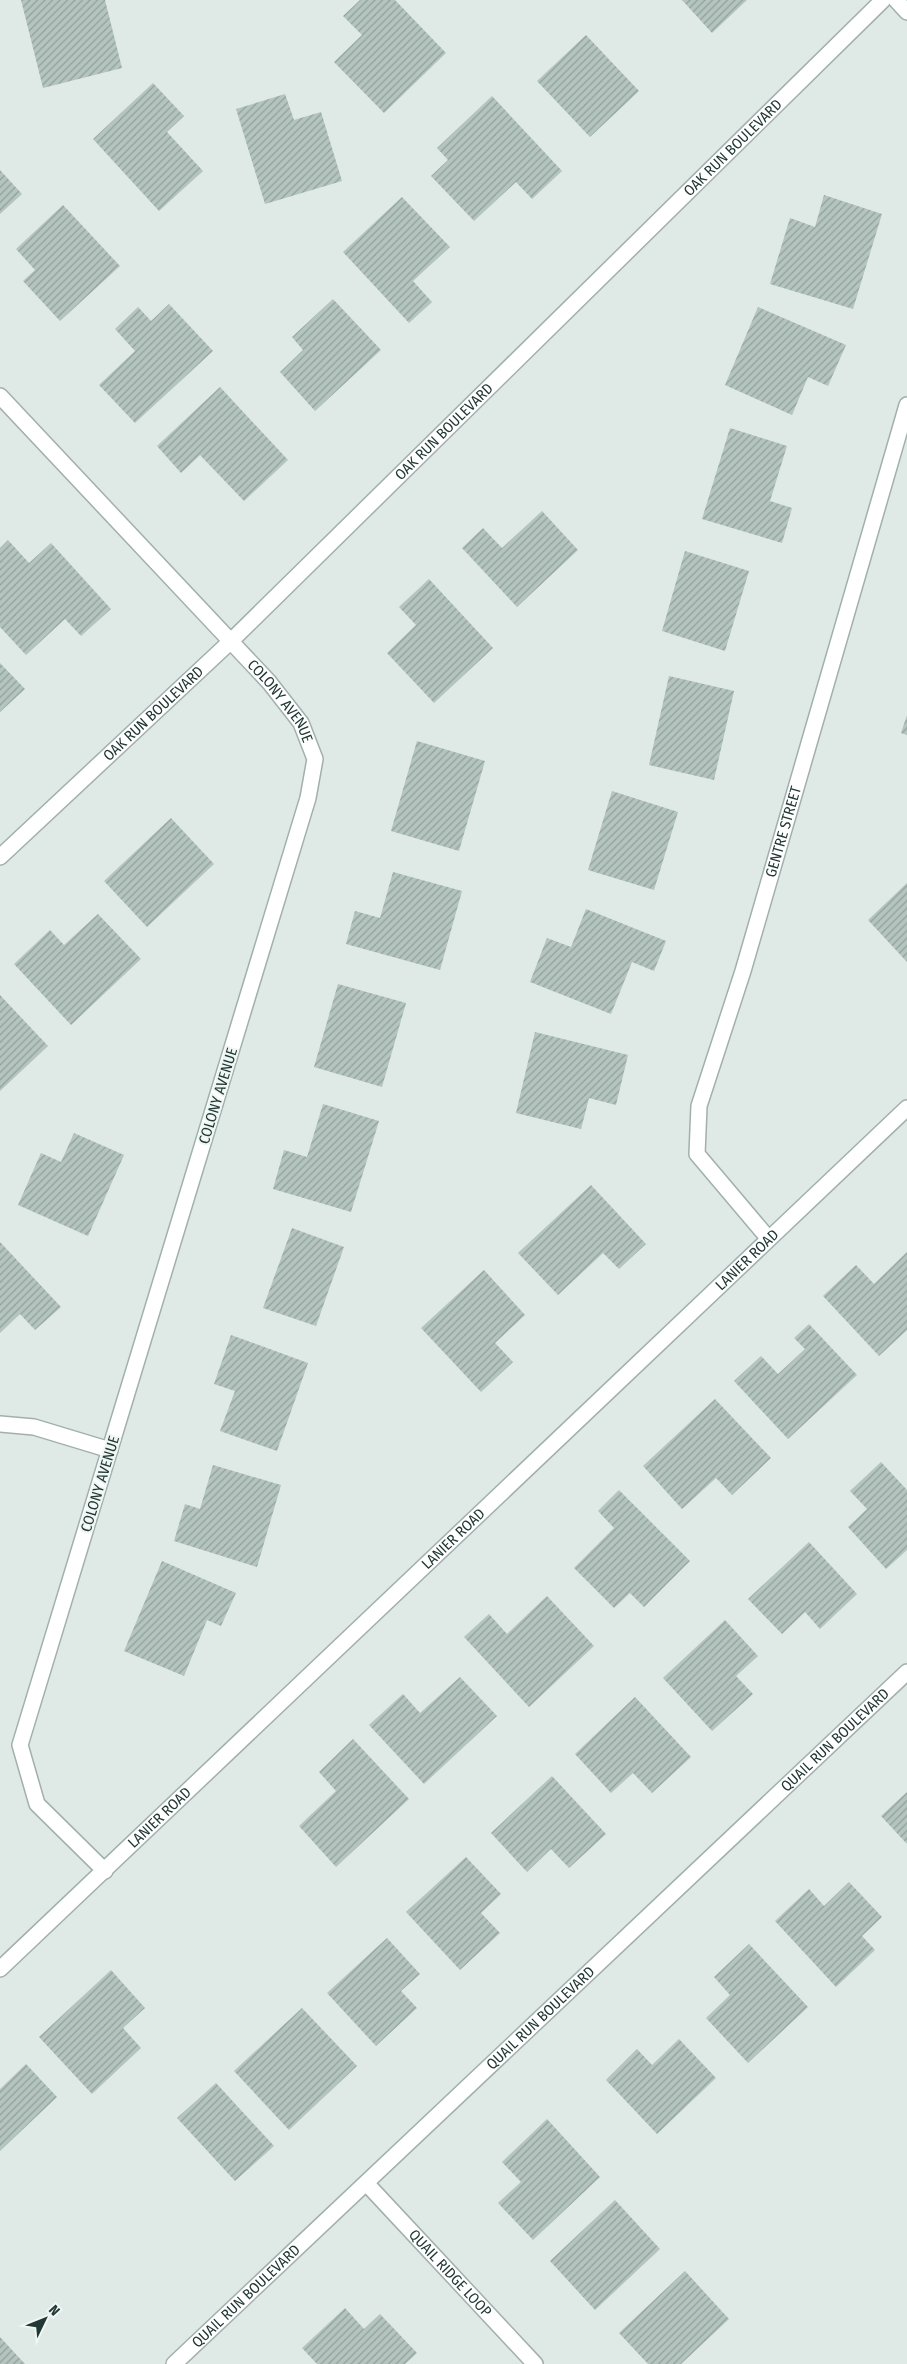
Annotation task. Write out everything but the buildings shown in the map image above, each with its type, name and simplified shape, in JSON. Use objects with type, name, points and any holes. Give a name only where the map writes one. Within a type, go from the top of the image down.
[{"type":"street","name":"OAK RUN BOULEVARD","points":[[0,856],[231,641],[883,0]]},
{"type":"street","points":[[896,0],[907,12]]},
{"type":"street","name":"COLONY AVENUE","points":[[0,396],[269,682],[301,723],[315,759],[308,798],[20,1745],[37,1804],[105,1871]]},
{"type":"street","name":"GENTRE STREET","points":[[768,1238],[697,1154],[699,1106],[746,961],[907,407]]},
{"type":"street","name":"LANIER ROAD","points":[[0,1969],[907,1108]]},
{"type":"street","points":[[0,1424],[34,1427],[110,1450]]},
{"type":"street","name":"QUAIL RUN BOULEVARD","points":[[174,2364],[367,2184],[907,1672]]},
{"type":"street","name":"QUAIL RIDGE LOOP","points":[[367,2184],[535,2364]]}]
